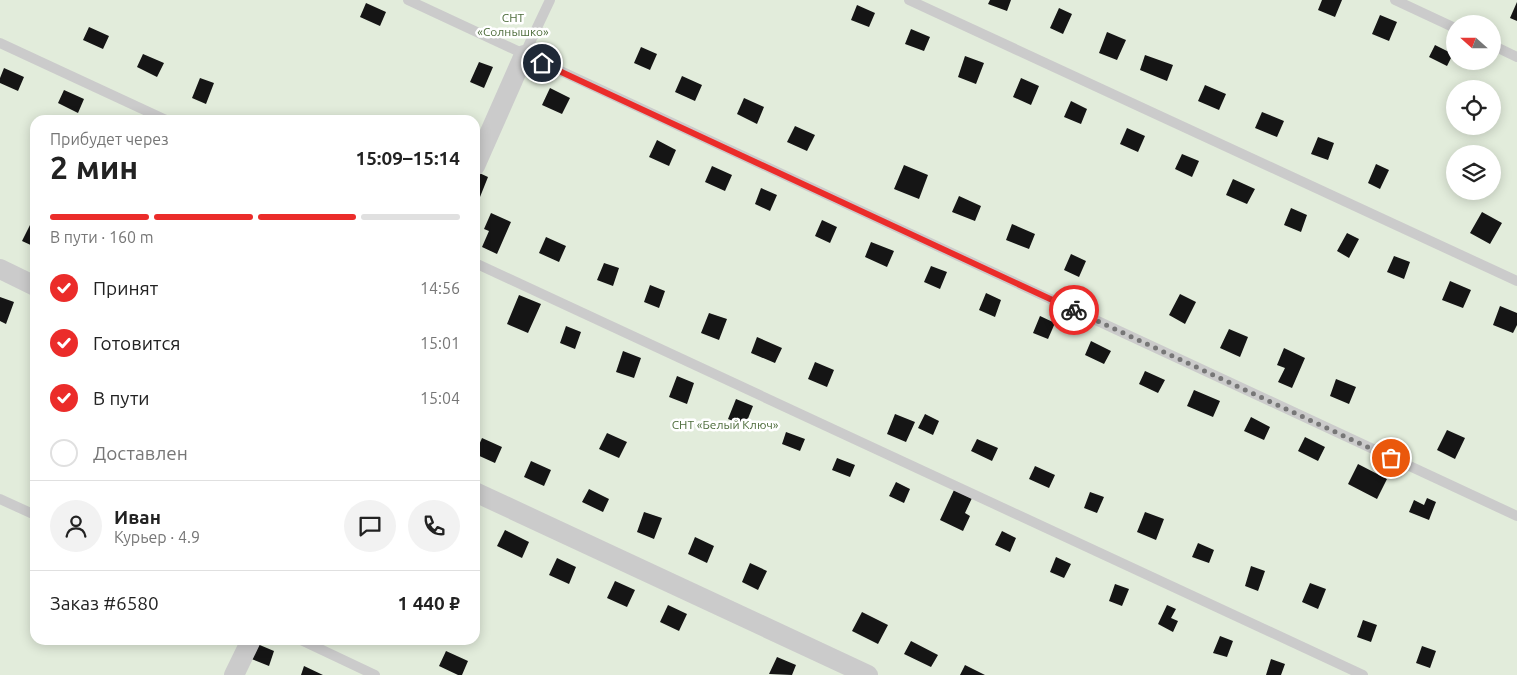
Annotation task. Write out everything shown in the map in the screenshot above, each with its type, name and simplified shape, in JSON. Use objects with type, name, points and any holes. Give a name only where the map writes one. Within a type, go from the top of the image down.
[{"type":"street","points":[[480,155],[524,55]]},
{"type":"street","points":[[0,269],[30,284]]},
{"type":"street","points":[[480,494],[868,675]]},
{"type":"street","points":[[234,675],[249,645]]},
{"type":"lane","points":[[408,0],[1517,516]]},
{"type":"lane","points":[[524,55],[550,0]]},
{"type":"lane","points":[[909,0],[1517,281]]},
{"type":"lane","points":[[1396,0],[1446,24]]},
{"type":"lane","points":[[0,43],[155,115]]},
{"type":"lane","points":[[1501,49],[1517,57]]},
{"type":"lane","points":[[480,265],[1363,675]]},
{"type":"lane","points":[[0,499],[30,513]]},
{"type":"lane","points":[[311,645],[375,675]]},
{"type":"green space","name":"СНТ «Белый Ключ»","points":[[0,0],[1517,0],[1517,675],[0,675]]},
{"type":"building","points":[[990,0],[1011,0],[1007,11],[988,4]]},
{"type":"building","points":[[1322,0],[1342,0],[1335,17],[1318,10]]},
{"type":"building","points":[[1517,2],[1517,21],[1510,18]]},
{"type":"building","points":[[366,3],[386,12],[380,26],[360,17]]},
{"type":"building","points":[[857,5],[875,13],[869,27],[851,20]]},
{"type":"building","points":[[1059,8],[1072,14],[1063,34],[1050,28]]},
{"type":"building","points":[[1380,15],[1397,22],[1389,41],[1372,34]]},
{"type":"building","points":[[89,27],[109,36],[103,49],[83,40]]},
{"type":"building","points":[[911,29],[930,37],[924,51],[905,44]]},
{"type":"building","points":[[1107,32],[1126,40],[1117,60],[1099,53]]},
{"type":"building","points":[[1435,45],[1446,50],[1446,66],[1429,57]]},
{"type":"building","points":[[641,47],[657,54],[650,70],[634,63]]},
{"type":"building","points":[[143,54],[164,63],[157,77],[137,67]]},
{"type":"building","points":[[1145,55],[1173,65],[1167,81],[1140,70]]},
{"type":"building","points":[[965,56],[984,63],[976,84],[958,77]]},
{"type":"building","points":[[479,62],[493,67],[484,88],[470,82]]},
{"type":"building","points":[[4,68],[24,77],[18,91],[0,83]]},
{"type":"building","points":[[682,76],[702,85],[695,101],[675,92]]},
{"type":"building","points":[[200,78],[214,83],[206,104],[192,98]]},
{"type":"building","points":[[1021,78],[1039,86],[1031,105],[1013,97]]},
{"type":"building","points":[[1205,85],[1226,94],[1219,110],[1198,101]]},
{"type":"building","points":[[550,88],[570,98],[562,114],[542,105]]},
{"type":"building","points":[[64,90],[84,99],[78,113],[58,103]]},
{"type":"building","points":[[744,98],[764,107],[757,124],[737,114]]},
{"type":"building","points":[[1071,101],[1087,109],[1081,124],[1064,117]]},
{"type":"building","points":[[1262,112],[1284,121],[1277,137],[1255,128]]},
{"type":"building","points":[[795,126],[815,135],[807,151],[787,142]]},
{"type":"building","points":[[1127,128],[1145,136],[1138,152],[1120,144]]},
{"type":"building","points":[[1318,137],[1334,143],[1328,160],[1311,154]]},
{"type":"building","points":[[657,140],[676,150],[669,166],[649,157]]},
{"type":"building","points":[[1182,154],[1199,161],[1192,177],[1175,169]]},
{"type":"building","points":[[1376,164],[1389,170],[1380,189],[1368,183]]},
{"type":"building","points":[[904,165],[928,175],[919,199],[894,189]]},
{"type":"building","points":[[712,166],[732,175],[725,191],[705,182]]},
{"type":"building","points":[[480,173],[488,177],[480,197]]},
{"type":"building","points":[[1233,179],[1255,189],[1247,204],[1226,195]]},
{"type":"building","points":[[761,188],[777,195],[770,211],[755,204]]},
{"type":"building","points":[[959,196],[981,206],[975,221],[952,212]]},
{"type":"building","points":[[1291,208],[1307,215],[1301,232],[1284,225]]},
{"type":"building","points":[[1482,212],[1502,223],[1490,244],[1470,233]]},
{"type":"building","points":[[491,213],[511,222],[497,254],[482,247],[489,231],[484,229]]},
{"type":"building","points":[[822,220],[837,227],[830,243],[815,236]]},
{"type":"building","points":[[1012,224],[1035,234],[1029,249],[1006,240]]},
{"type":"building","points":[[30,225],[30,245],[22,241]]},
{"type":"building","points":[[1347,233],[1359,239],[1349,258],[1337,251]]},
{"type":"building","points":[[546,237],[566,246],[559,262],[539,253]]},
{"type":"building","points":[[871,242],[894,251],[887,267],[865,257]]},
{"type":"building","points":[[1071,254],[1086,261],[1079,277],[1064,270]]},
{"type":"building","points":[[1394,256],[1410,262],[1404,279],[1387,272]]},
{"type":"building","points":[[604,263],[619,268],[613,286],[597,280]]},
{"type":"building","points":[[931,266],[947,272],[940,289],[924,282]]},
{"type":"building","points":[[1450,281],[1471,290],[1463,308],[1442,300]]},
{"type":"building","points":[[650,285],[665,291],[659,308],[644,302]]},
{"type":"building","points":[[986,293],[1001,300],[995,317],[979,310]]},
{"type":"building","points":[[1180,294],[1196,302],[1185,324],[1169,315]]},
{"type":"building","points":[[519,295],[541,304],[528,333],[507,324]]},
{"type":"building","points":[[0,297],[14,302],[6,324],[0,321]]},
{"type":"building","points":[[1500,306],[1517,313],[1517,325],[1513,333],[1493,325]]},
{"type":"building","points":[[709,313],[727,319],[719,340],[701,333]]},
{"type":"building","points":[[1040,316],[1055,323],[1048,339],[1033,333]]},
{"type":"building","points":[[566,326],[581,332],[575,349],[560,343]]},
{"type":"building","points":[[1229,329],[1248,337],[1240,357],[1220,348]]},
{"type":"building","points":[[757,337],[782,348],[775,363],[751,353]]},
{"type":"building","points":[[1091,341],[1111,351],[1104,364],[1085,355]]},
{"type":"building","points":[[1284,348],[1305,358],[1292,388],[1278,382],[1285,368],[1277,365]]},
{"type":"building","points":[[623,351],[641,358],[634,378],[616,372]]},
{"type":"building","points":[[815,362],[834,370],[827,387],[808,379]]},
{"type":"building","points":[[1145,371],[1165,380],[1158,393],[1139,384]]},
{"type":"building","points":[[677,376],[694,383],[687,404],[669,397]]},
{"type":"building","points":[[1336,379],[1356,387],[1349,404],[1330,396]]},
{"type":"building","points":[[1194,390],[1220,401],[1213,417],[1187,406]]},
{"type":"building","points":[[736,399],[753,406],[745,426],[728,419]]},
{"type":"building","points":[[895,414],[915,422],[906,442],[887,434]]},
{"type":"building","points":[[925,414],[939,421],[933,435],[918,428]]},
{"type":"building","points":[[1251,417],[1270,427],[1264,440],[1244,431]]},
{"type":"building","points":[[1447,430],[1465,438],[1455,459],[1437,450]]},
{"type":"building","points":[[786,432],[805,439],[800,451],[782,444]]},
{"type":"building","points":[[607,433],[627,442],[619,458],[599,449]]},
{"type":"building","points":[[1305,437],[1325,447],[1318,461],[1298,451]]},
{"type":"building","points":[[482,438],[502,447],[495,463],[480,456]]},
{"type":"building","points":[[977,439],[998,448],[992,461],[971,451]]},
{"type":"building","points":[[837,458],[855,465],[850,477],[832,470]]},
{"type":"building","points":[[531,461],[551,470],[544,486],[524,477]]},
{"type":"building","points":[[1358,464],[1387,479],[1377,499],[1348,484]]},
{"type":"building","points":[[1035,466],[1055,475],[1049,488],[1029,479]]},
{"type":"building","points":[[896,482],[910,489],[904,503],[889,496]]},
{"type":"building","points":[[589,489],[609,499],[603,512],[582,502]]},
{"type":"building","points":[[954,490],[972,498],[965,513],[970,516],[963,531],[940,520]]},
{"type":"building","points":[[1090,492],[1104,497],[1097,513],[1084,508]]},
{"type":"building","points":[[1427,498],[1436,502],[1429,520],[1409,512],[1414,500],[1424,505]]},
{"type":"building","points":[[644,512],[662,518],[654,539],[637,532]]},
{"type":"building","points":[[1145,512],[1164,519],[1156,540],[1137,532]]},
{"type":"building","points":[[505,530],[529,542],[522,558],[497,546]]},
{"type":"building","points":[[1002,531],[1016,538],[1010,552],[995,545]]},
{"type":"building","points":[[695,537],[714,546],[707,563],[688,554]]},
{"type":"building","points":[[1198,543],[1214,550],[1209,563],[1192,557]]},
{"type":"building","points":[[1056,557],[1071,564],[1064,578],[1050,572]]},
{"type":"building","points":[[557,558],[576,567],[569,584],[549,575]]},
{"type":"building","points":[[750,563],[767,571],[758,590],[742,582]]},
{"type":"building","points":[[1251,566],[1265,571],[1258,591],[1245,586]]},
{"type":"building","points":[[615,581],[635,590],[627,607],[607,598]]},
{"type":"building","points":[[1310,583],[1326,589],[1318,609],[1302,602]]},
{"type":"building","points":[[1115,584],[1129,589],[1122,606],[1109,601]]},
{"type":"building","points":[[668,605],[687,614],[679,631],[660,622]]},
{"type":"building","points":[[1167,605],[1176,609],[1171,618],[1178,621],[1173,632],[1158,624]]},
{"type":"building","points":[[862,612],[888,625],[878,644],[852,631]]},
{"type":"building","points":[[1363,620],[1377,625],[1371,642],[1357,637]]},
{"type":"building","points":[[1220,636],[1233,641],[1227,657],[1213,653]]},
{"type":"building","points":[[911,641],[938,655],[931,667],[904,654]]},
{"type":"building","points":[[254,645],[260,645],[274,651],[269,666],[249,658]]},
{"type":"building","points":[[1422,646],[1436,651],[1430,668],[1416,663]]},
{"type":"building","points":[[446,651],[468,661],[462,675],[439,666]]},
{"type":"building","points":[[777,657],[796,665],[792,675],[769,674]]},
{"type":"building","points":[[1271,659],[1285,664],[1281,675],[1266,675]]},
{"type":"building","points":[[965,665],[985,675],[960,675]]},
{"type":"building","points":[[304,666],[323,675],[301,675]]},
{"type":"way so far","points":[[1074,310],[1391,458]]},
{"type":"route","points":[[542,63],[1074,310]]},
{"type":"park label","name":"СНТ «Солнышко»","points":[[513,24]]}]
